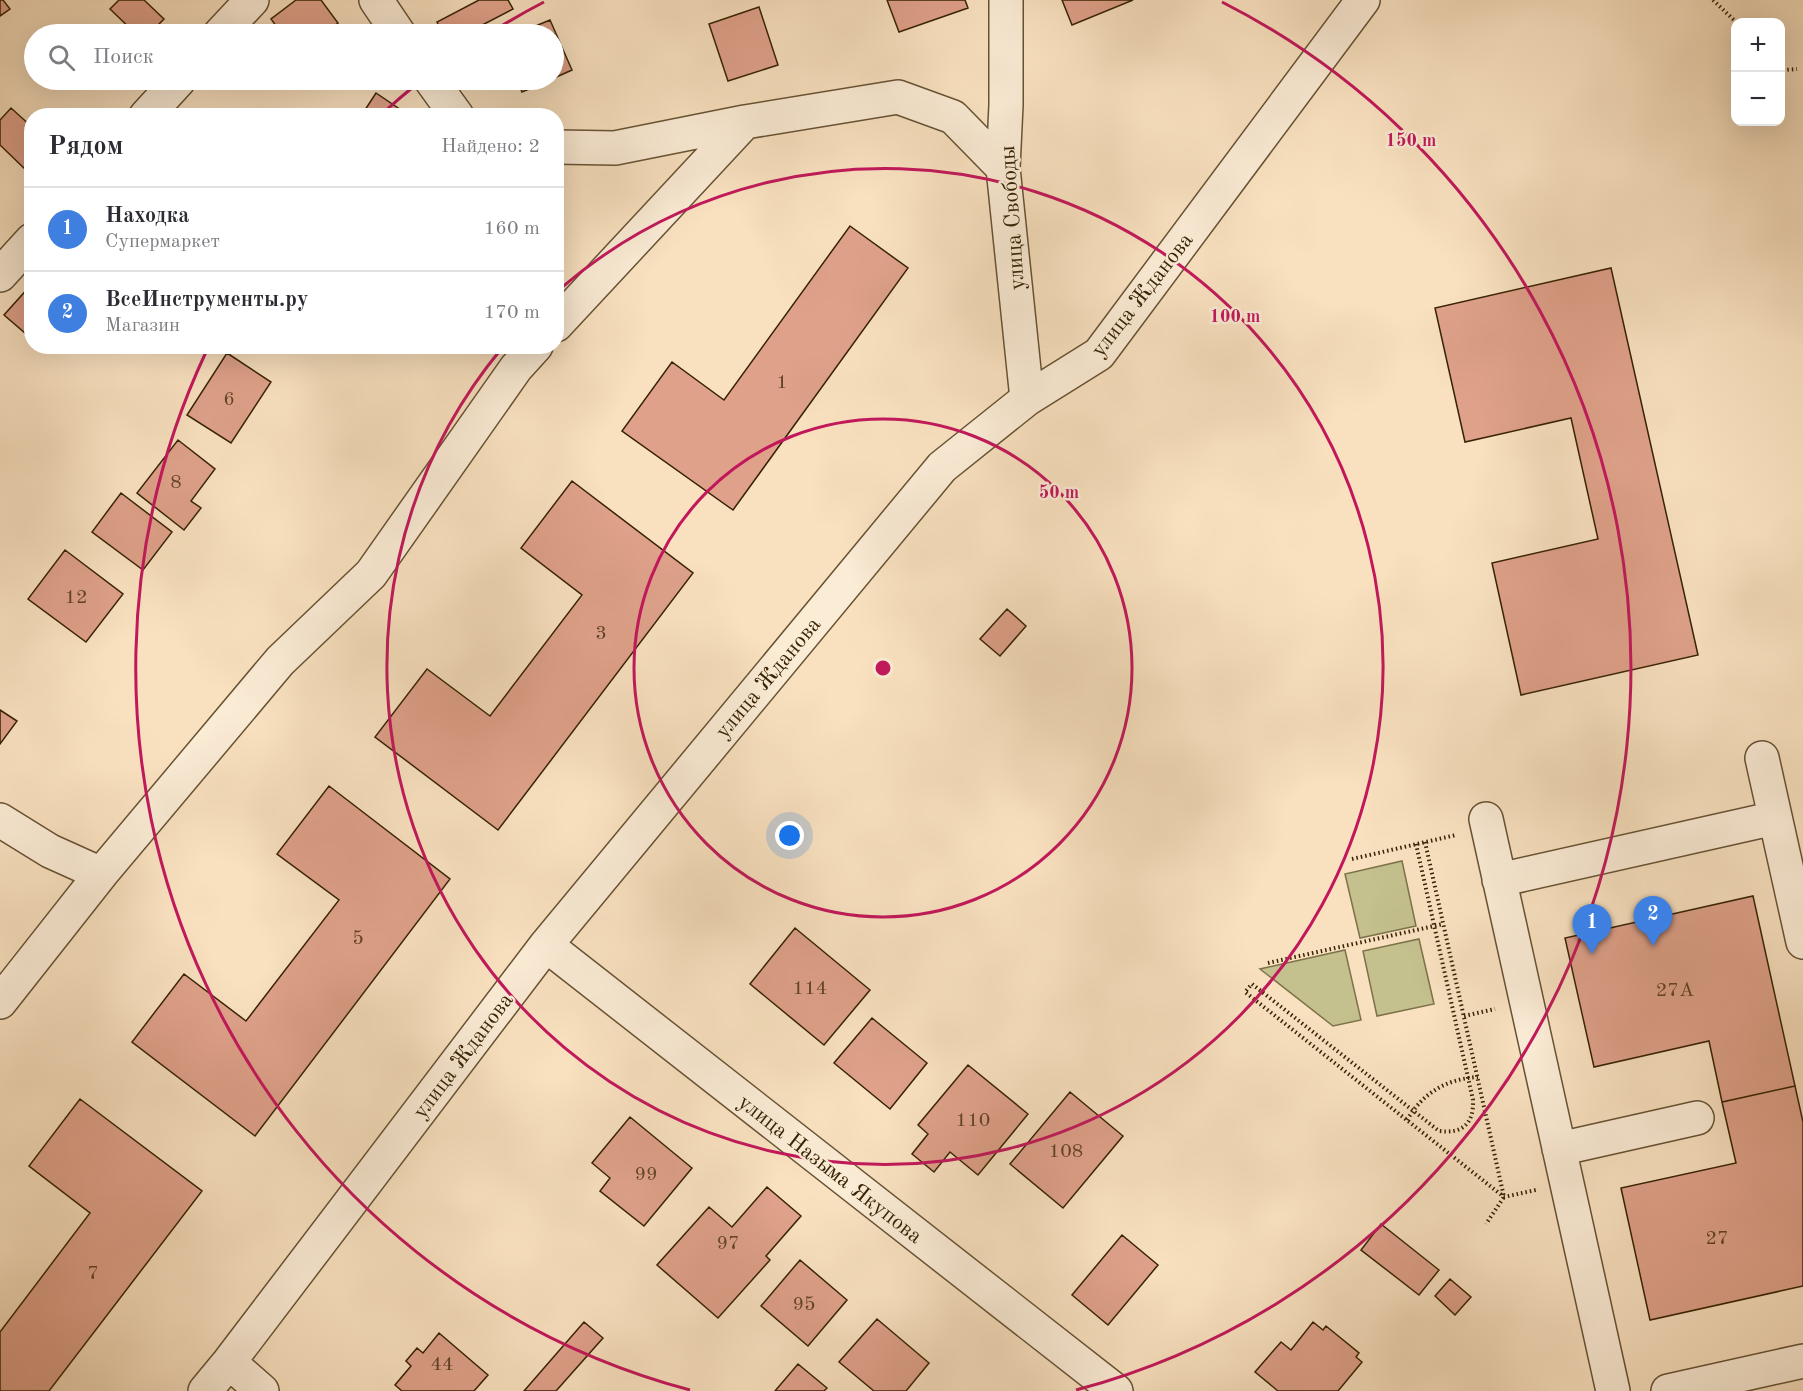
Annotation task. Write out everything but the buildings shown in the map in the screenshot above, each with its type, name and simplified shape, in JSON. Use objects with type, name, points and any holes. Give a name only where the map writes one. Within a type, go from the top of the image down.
[{"type":"street","points":[[229,24],[252,0]]},
{"type":"street","points":[[376,0],[392,24]]},
{"type":"street","name":"улица Свободы","points":[[1006,0],[1006,105],[1003,168],[1027,399]]},
{"type":"street","name":"улица Жданова","points":[[205,1391],[546,945],[942,467],[1027,399],[1099,354],[1363,0]]},
{"type":"street","points":[[153,108],[170,90]]},
{"type":"street","points":[[439,90],[451,108]]},
{"type":"street","points":[[564,147],[615,148],[745,122],[898,97],[952,117],[1003,168]]},
{"type":"street","points":[[564,315],[745,122]]},
{"type":"street","points":[[0,275],[24,249]]},
{"type":"street","points":[[0,1002],[101,874],[280,661],[371,574],[516,368],[529,354]]},
{"type":"street","points":[[1762,758],[1803,942]]},
{"type":"street","points":[[1499,880],[1775,818]]},
{"type":"street","points":[[0,819],[50,851],[101,874]]},
{"type":"street","points":[[1487,824],[1613,1391]]},
{"type":"street","name":"улица Назыма Якупова","points":[[546,945],[1116,1391]]},
{"type":"street","points":[[1559,1149],[1697,1118]]},
{"type":"street","points":[[1668,1391],[1803,1361]]},
{"type":"street","points":[[229,1362],[262,1391]]},
{"type":"path","points":[[1713,0],[1732,18]]},
{"type":"path","points":[[1785,70],[1797,69]]},
{"type":"path","points":[[1352,859],[1425,842],[1487,824]]},
{"type":"path","points":[[1425,842],[1504,1197]]},
{"type":"path","points":[[1416,844],[1473,1100],[1474,1111],[1470,1120],[1462,1128],[1451,1132],[1439,1131],[1252,984],[1245,992],[1504,1197]]},
{"type":"path","points":[[1268,963],[1443,924]]},
{"type":"path","points":[[1407,1120],[1428,1094],[1437,1088],[1468,1077],[1478,1077]]},
{"type":"path","points":[[1486,1224],[1504,1197],[1566,1183]]},
{"type":"shaded area","points":[[1402,861],[1416,926],[1360,938],[1345,874]]},
{"type":"shaded area","points":[[1419,939],[1434,1004],[1377,1016],[1363,951]]},
{"type":"shaded area","points":[[1345,950],[1361,1020],[1333,1026],[1260,969]]},
{"type":"place","name":"ВсеИнструменты.ру","points":[[1653,946]]},
{"type":"place","name":"Находка","points":[[1592,954]]}]
